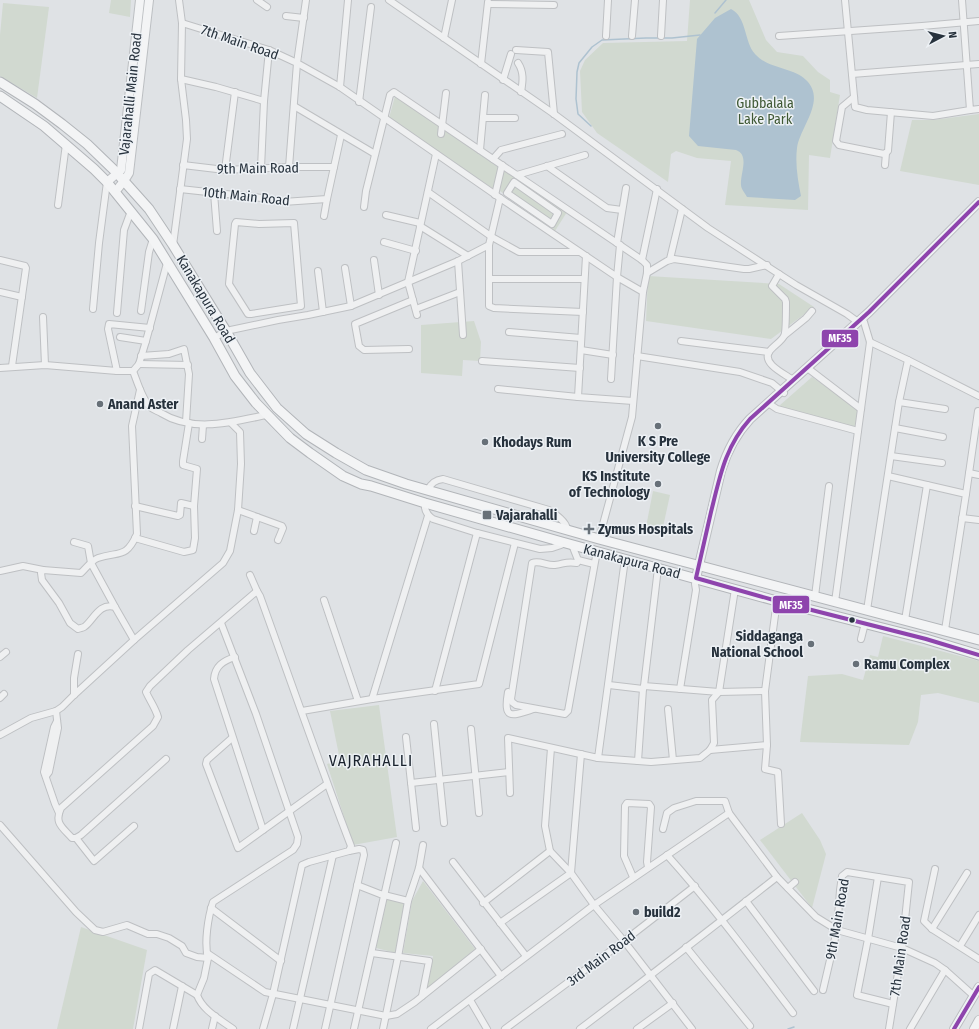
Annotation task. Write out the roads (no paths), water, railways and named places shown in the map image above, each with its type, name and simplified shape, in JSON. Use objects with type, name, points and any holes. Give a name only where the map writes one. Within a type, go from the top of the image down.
[{"type":"highway","name":"Kanakapura Road","points":[[0,82],[35,104],[62,124],[87,144],[117,173],[149,209],[226,331],[250,373],[277,408],[306,434],[336,453],[366,470],[426,490],[599,539],[979,640]]},
{"type":"highway","name":"Kanakapura Road","points":[[0,96],[34,119],[66,144],[107,182],[153,239],[242,386],[266,415],[290,438],[343,476],[361,484],[572,545],[926,639],[979,655]]},
{"type":"highway","points":[[423,502],[426,490]]},
{"type":"main road","name":"Vajarahalli Main Road","points":[[107,182],[121,170],[140,0]]},
{"type":"main road","name":"Vajarahalli Main Road","points":[[124,182],[130,173],[149,0]]},
{"type":"main road","points":[[115,192],[124,182]]},
{"type":"main road","points":[[699,579],[724,472],[737,441],[747,427],[771,405],[793,380],[861,323],[979,202]]},
{"type":"main road","points":[[702,566],[720,471],[728,450],[739,432],[747,422],[810,370],[861,323],[979,208]]},
{"type":"main road","points":[[954,1029],[979,987]]},
{"type":"main road","points":[[974,1029],[979,1020]]},
{"type":"street","points":[[173,245],[187,140],[181,79],[182,23],[179,0]]},
{"type":"street","points":[[257,0],[267,7]]},
{"type":"street","points":[[289,167],[297,63],[306,0]]},
{"type":"street","points":[[340,87],[348,0]]},
{"type":"street","points":[[389,0],[554,114],[708,228],[779,274],[861,323],[870,342],[835,602]]},
{"type":"street","points":[[444,38],[452,0]]},
{"type":"street","points":[[606,36],[608,0]]},
{"type":"street","points":[[632,36],[635,0]]},
{"type":"street","points":[[661,36],[663,0]]},
{"type":"street","points":[[845,0],[855,107],[867,110],[933,116],[979,109]]},
{"type":"street","points":[[962,0],[970,110]]},
{"type":"street","points":[[481,64],[488,2],[554,5]]},
{"type":"street","points":[[360,102],[371,8]]},
{"type":"street","points":[[286,16],[304,18]]},
{"type":"street","points":[[779,36],[922,26],[979,20]]},
{"type":"street","name":"7th Main Road","points":[[182,23],[269,50],[297,63],[340,87],[384,119],[579,252],[643,292]]},
{"type":"street","points":[[261,168],[264,101],[269,50]]},
{"type":"street","points":[[503,80],[514,52],[548,52],[554,114]]},
{"type":"street","points":[[518,63],[523,74],[521,92]]},
{"type":"street","points":[[852,74],[979,64]]},
{"type":"street","points":[[181,79],[235,92],[264,101]]},
{"type":"street","points":[[224,170],[235,92]]},
{"type":"street","points":[[364,207],[366,191],[390,95],[394,92],[619,244],[647,265],[643,292],[632,417],[599,539]]},
{"type":"street","points":[[441,134],[446,94]]},
{"type":"street","points":[[480,150],[485,95]]},
{"type":"street","points":[[854,97],[842,107],[836,141],[837,144],[886,153]]},
{"type":"street","points":[[294,106],[375,154]]},
{"type":"street","points":[[885,165],[886,153],[888,150],[891,112]]},
{"type":"street","points":[[483,118],[514,118]]},
{"type":"street","points":[[493,159],[501,150],[562,134]]},
{"type":"street","points":[[324,216],[341,135]]},
{"type":"street","points":[[58,205],[66,144]]},
{"type":"street","points":[[436,154],[408,282],[416,312],[460,292]]},
{"type":"street","points":[[517,175],[585,155]]},
{"type":"street","name":"9th Main Road","points":[[183,165],[224,170],[334,166]]},
{"type":"street","points":[[502,165],[490,245],[488,305],[490,307],[583,312]]},
{"type":"street","points":[[547,166],[607,208],[622,210]]},
{"type":"street","points":[[93,309],[99,243],[107,182]]},
{"type":"street","points":[[514,182],[558,213],[552,224],[537,213],[508,193],[514,182]]},
{"type":"street","points":[[611,379],[619,244],[622,210],[626,188]]},
{"type":"street","name":"10th Main Road","points":[[180,189],[271,199],[284,202],[327,199]]},
{"type":"street","points":[[642,260],[656,189]]},
{"type":"street","points":[[428,192],[492,237],[520,252],[579,252]]},
{"type":"street","points":[[214,193],[216,231]]},
{"type":"street","points":[[670,259],[682,209]]},
{"type":"street","points":[[117,312],[124,230],[131,211]]},
{"type":"street","points":[[532,220],[537,213]]},
{"type":"street","points":[[386,215],[420,225],[468,256]]},
{"type":"street","points":[[236,222],[269,224],[293,222],[295,225],[302,305],[300,307],[274,311],[248,314],[230,285],[229,281],[236,222]]},
{"type":"street","points":[[141,311],[149,252],[153,239]]},
{"type":"street","points":[[384,242],[416,251]]},
{"type":"street","points":[[214,338],[226,331],[351,306],[458,261],[490,245]]},
{"type":"street","points":[[578,397],[586,256]]},
{"type":"street","points":[[647,273],[670,259],[744,269],[767,265]]},
{"type":"street","points":[[0,260],[26,266],[12,366]]},
{"type":"street","points":[[374,260],[379,295]]},
{"type":"street","points":[[458,261],[463,335]]},
{"type":"street","points":[[133,371],[138,364],[146,341],[167,263]]},
{"type":"street","points":[[345,268],[351,306]]},
{"type":"street","points":[[318,271],[323,312]]},
{"type":"street","points":[[779,274],[772,286],[785,299],[786,302],[785,335]]},
{"type":"street","points":[[489,279],[584,279]]},
{"type":"street","points":[[0,292],[22,297]]},
{"type":"street","points":[[409,349],[364,350],[359,346],[355,324],[413,300]]},
{"type":"street","points":[[274,311],[276,320]]},
{"type":"street","points":[[793,380],[771,365],[768,361],[769,352],[785,335],[806,318],[812,311]]},
{"type":"street","points":[[43,317],[45,365]]},
{"type":"street","points":[[117,371],[108,329],[109,324],[150,328]]},
{"type":"street","points":[[509,332],[581,338]]},
{"type":"street","points":[[120,337],[146,341]]},
{"type":"street","points":[[681,341],[769,352]]},
{"type":"street","points":[[870,342],[979,396]]},
{"type":"street","points":[[135,538],[184,552],[193,550],[195,538],[194,506],[197,470],[183,465],[188,423],[189,385],[188,365],[184,349],[170,354],[141,356]]},
{"type":"street","points":[[581,350],[613,355]]},
{"type":"street","points":[[637,356],[740,372],[772,383],[782,392]]},
{"type":"street","points":[[867,610],[899,402],[908,360]]},
{"type":"street","points":[[482,361],[580,368]]},
{"type":"street","points":[[138,364],[188,365]]},
{"type":"street","points":[[0,368],[45,365],[133,371]]},
{"type":"street","points":[[810,370],[861,409]]},
{"type":"street","points":[[133,371],[140,390],[150,407],[169,419],[203,424],[231,423],[266,415]]},
{"type":"street","points":[[498,389],[633,401]]},
{"type":"street","points":[[0,571],[24,566],[43,570],[81,573],[97,558],[127,551],[133,544],[137,534],[132,426],[140,390]]},
{"type":"street","points":[[899,402],[945,409]]},
{"type":"street","points":[[771,405],[777,409],[858,431]]},
{"type":"street","points":[[944,630],[978,411]]},
{"type":"street","points":[[0,735],[31,718],[56,711],[62,707],[134,640],[223,562],[230,551],[238,510],[241,464],[239,430],[236,430],[231,423]]},
{"type":"street","points":[[202,439],[203,424]]},
{"type":"street","points":[[895,428],[943,437]]},
{"type":"street","points":[[891,456],[942,463]]},
{"type":"street","points":[[969,473],[979,475]]},
{"type":"street","points":[[888,476],[966,494]]},
{"type":"street","points":[[426,490],[437,480],[443,479],[549,510],[557,515],[567,529]]},
{"type":"street","points":[[906,620],[927,485]]},
{"type":"street","points":[[815,596],[829,486]]},
{"type":"street","points":[[423,502],[428,516],[433,519],[477,533],[540,549],[552,548],[561,545],[562,542]]},
{"type":"street","points":[[135,506],[178,516],[180,515],[181,503],[194,506]]},
{"type":"street","points":[[238,510],[282,526],[283,528],[278,540]]},
{"type":"street","points":[[372,699],[428,516]]},
{"type":"street","points":[[254,531],[257,517]]},
{"type":"street","points":[[962,518],[979,520]]},
{"type":"street","points":[[434,691],[477,533]]},
{"type":"street","points":[[74,542],[88,546],[91,563],[134,640]]},
{"type":"street","points":[[302,711],[372,699],[479,684],[515,543]]},
{"type":"street","points":[[572,545],[578,560]]},
{"type":"street","points":[[594,564],[578,560],[577,563],[568,561],[554,565],[540,562],[532,563],[511,699],[516,705],[565,714],[568,711],[597,551]]},
{"type":"street","points":[[598,758],[625,559]]},
{"type":"street","points":[[638,761],[643,688],[658,568]]},
{"type":"street","points":[[43,570],[41,573],[42,580],[59,603],[70,623],[78,629],[84,627],[100,609],[111,605],[115,606]]},
{"type":"street","points":[[250,575],[260,596],[327,784],[351,846],[349,851]]},
{"type":"street","points":[[680,688],[696,590],[700,585],[699,579]]},
{"type":"street","points":[[510,794],[508,738],[598,758],[651,762],[700,758],[710,750],[714,743],[712,700],[719,692],[735,589]]},
{"type":"street","points":[[134,826],[94,861],[76,838],[72,838],[59,824],[58,818],[61,808],[153,726],[158,717],[156,708],[146,692],[150,686],[188,650],[222,623],[257,592]]},
{"type":"street","points":[[324,600],[358,702]]},
{"type":"street","points":[[777,600],[765,691],[768,745],[765,769],[778,772],[781,824]]},
{"type":"street","points":[[197,995],[204,978],[207,955],[207,931],[213,902],[293,850],[297,844],[298,837],[222,623]]},
{"type":"street","points":[[861,639],[865,623]]},
{"type":"street","points":[[510,678],[515,646],[520,640]]},
{"type":"street","points":[[0,657],[6,652]]},
{"type":"street","points":[[74,695],[74,678],[78,654]]},
{"type":"street","points":[[235,657],[222,662],[217,667],[214,673],[214,680],[263,830]]},
{"type":"street","points":[[609,685],[643,688],[680,688],[719,692],[765,691]]},
{"type":"street","points":[[508,688],[506,706],[510,714],[516,715],[535,709]]},
{"type":"street","points":[[668,709],[673,760]]},
{"type":"street","points":[[56,711],[57,721],[54,727],[44,772],[54,804],[59,812]]},
{"type":"street","points":[[434,724],[444,823]]},
{"type":"street","points":[[471,729],[479,814]]},
{"type":"street","points":[[406,737],[416,828]]},
{"type":"street","points":[[232,738],[207,760],[207,767],[238,848],[327,784]]},
{"type":"street","points":[[710,750],[768,745]]},
{"type":"street","points":[[551,748],[545,826],[550,851],[571,873],[594,905],[624,941],[692,1029]]},
{"type":"street","points":[[500,924],[571,873],[581,754]]},
{"type":"street","points":[[76,838],[131,792],[166,759]]},
{"type":"street","points":[[411,783],[509,772]]},
{"type":"street","points":[[663,829],[668,813],[674,808],[696,801],[725,801],[729,813],[777,877],[816,917],[837,930],[902,948],[935,963],[974,996]]},
{"type":"street","points":[[633,877],[624,856],[625,806],[627,803],[648,804],[651,807],[648,867]]},
{"type":"street","points":[[431,1029],[594,905],[729,813]]},
{"type":"street","points":[[0,825],[76,912],[95,930],[103,932],[127,925],[148,934],[157,934],[169,938],[182,946],[186,953],[197,957],[207,955],[265,992],[386,1016],[397,1014],[422,996],[481,948]]},
{"type":"street","points":[[354,1029],[396,843]]},
{"type":"street","points":[[383,1029],[408,900],[419,868],[423,845]]},
{"type":"street","points":[[263,1029],[281,961],[302,865],[333,855],[359,849],[363,850],[364,855],[332,1005],[325,1029]]},
{"type":"street","points":[[484,903],[550,851]]},
{"type":"street","points":[[293,1029],[333,855]]},
{"type":"street","points":[[667,855],[722,919],[793,1013]]},
{"type":"street","points":[[454,862],[526,956]]},
{"type":"street","points":[[419,868],[501,976]]},
{"type":"street","points":[[935,869],[924,921],[932,928],[979,959]]},
{"type":"street","name":"9th Main Road","points":[[822,990],[837,930],[842,876],[846,872],[878,877]]},
{"type":"street","points":[[932,928],[967,873]]},
{"type":"street","points":[[580,1029],[651,976],[777,877]]},
{"type":"street","points":[[878,877],[857,996],[893,1004]]},
{"type":"street","name":"7th Main Road","points":[[878,877],[909,882],[902,948],[889,1029]]},
{"type":"street","points":[[788,888],[796,882]]},
{"type":"street","points":[[357,885],[385,896],[408,900]]},
{"type":"street","name":"3rd Main Road","points":[[505,1029],[624,941],[695,886]]},
{"type":"street","points":[[746,901],[814,991]]},
{"type":"street","points":[[211,908],[281,961]]},
{"type":"street","points":[[960,946],[979,915]]},
{"type":"street","points":[[686,947],[750,1026]]},
{"type":"street","points":[[372,953],[429,961],[422,996]]},
{"type":"street","points":[[139,1029],[149,974],[155,970],[197,995],[212,1015],[233,1029]]},
{"type":"street","points":[[910,1029],[945,970]]},
{"type":"street","points":[[173,1029],[182,986]]},
{"type":"street","points":[[470,1000],[488,1029]]},
{"type":"street","points":[[637,1029],[673,1003]]},
{"type":"street","points":[[212,1029],[215,1016]]},
{"type":"water","name":"Gubbalala Lake Park","points":[[731,9],[740,18],[751,49],[760,59],[801,76],[812,88],[814,96],[813,105],[799,140],[796,154],[801,196],[795,200],[747,197],[741,186],[743,156],[740,152],[736,150],[698,146],[689,136],[697,39],[715,18]]},
{"type":"waterway","points":[[715,13],[726,0]]},
{"type":"waterway","points":[[591,126],[578,114],[576,99],[577,72],[579,63],[592,47],[602,40],[672,38],[700,35]]},
{"type":"waterway","points":[[788,1029],[794,1027]]},
{"type":"place","name":"Anand Aster","points":[[100,404]]},
{"type":"place","name":"K S Pre University College","points":[[658,426]]},
{"type":"place","name":"Khodays Rum","points":[[485,442]]},
{"type":"place","name":"KS Institute of Technology","points":[[658,484]]},
{"type":"place","name":"Vajarahalli","points":[[487,515]]},
{"type":"place","name":"Zymus Hospitals","points":[[589,529]]},
{"type":"place","name":"Siddaganga National School","points":[[811,644]]},
{"type":"place","name":"Ramu Complex","points":[[856,664]]},
{"type":"place","name":"build2","points":[[636,912]]},
{"type":"district","name":"VAJRAHALLI","points":[[371,760]]}]
